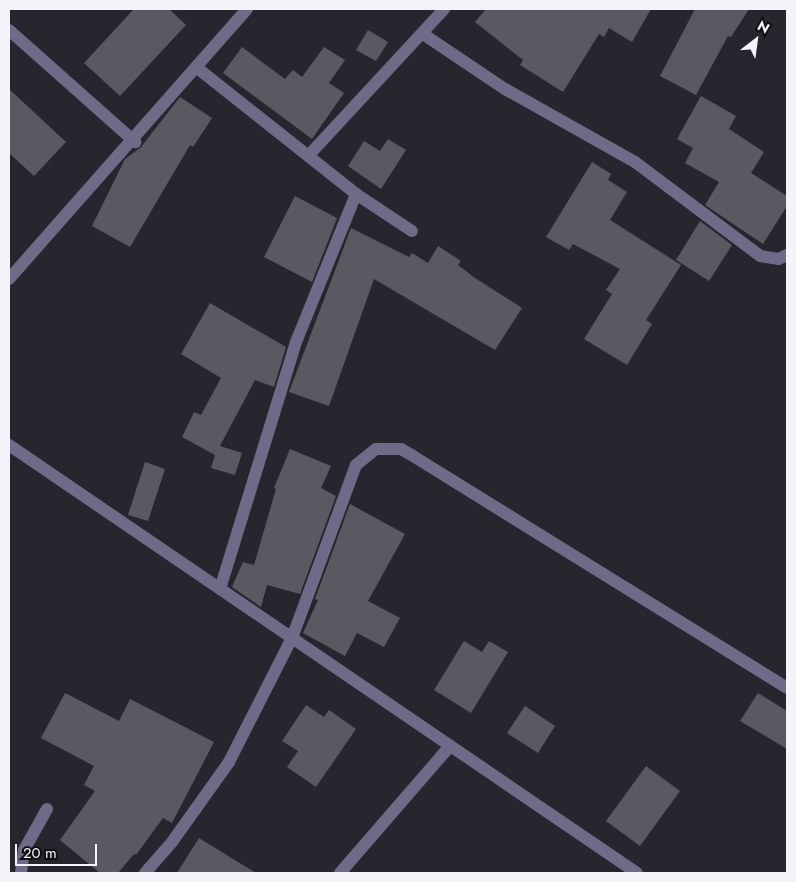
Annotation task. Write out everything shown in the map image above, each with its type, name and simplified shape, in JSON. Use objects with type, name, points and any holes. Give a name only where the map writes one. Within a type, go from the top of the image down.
[{"type":"street","points":[[9,279],[134,141],[247,9]]},
{"type":"street","points":[[309,155],[423,34],[444,9]]},
{"type":"street","points":[[9,30],[134,141]]},
{"type":"street","points":[[423,34],[505,89],[634,162],[760,256],[779,259],[787,255]]},
{"type":"street","points":[[196,67],[356,194],[412,231]]},
{"type":"street","points":[[220,589],[296,342],[356,194]]},
{"type":"street","points":[[9,445],[637,873]]},
{"type":"street","points":[[145,873],[172,842],[228,762],[292,638],[356,465],[376,449],[389,448],[413,456],[787,688]]},
{"type":"street","points":[[340,873],[450,746]]},
{"type":"street","points":[[21,873],[24,850],[47,809]]},
{"type":"building","points":[[134,9],[169,9],[186,25],[120,96],[84,63]]},
{"type":"building","points":[[486,9],[651,9],[632,42],[609,28],[604,37],[599,34],[563,92],[520,65],[523,60],[475,22]]},
{"type":"building","points":[[695,9],[749,9],[731,37],[728,36],[696,95],[660,76]]},
{"type":"building","points":[[368,30],[388,42],[376,61],[356,50]]},
{"type":"building","points":[[242,47],[285,79],[293,70],[302,77],[324,47],[345,60],[329,83],[344,93],[312,139],[223,73]]},
{"type":"building","points":[[9,89],[66,142],[34,176],[9,153]]},
{"type":"building","points":[[701,96],[736,116],[729,129],[764,152],[751,173],[787,196],[787,206],[763,244],[705,205],[719,182],[685,163],[693,148],[677,139]]},
{"type":"building","points":[[180,97],[212,118],[193,147],[190,145],[130,247],[92,226],[125,159],[141,147]]},
{"type":"building","points":[[388,139],[406,150],[381,189],[348,166],[364,141],[380,151]]},
{"type":"building","points":[[592,162],[611,174],[608,180],[627,192],[610,220],[681,265],[646,320],[652,324],[627,365],[584,339],[612,294],[606,290],[620,269],[573,244],[569,250],[546,237]]},
{"type":"building","points":[[295,196],[337,218],[312,282],[264,257]]},
{"type":"building","points":[[700,221],[732,245],[709,281],[676,260]]},
{"type":"building","points":[[351,228],[409,257],[412,253],[428,263],[438,246],[461,261],[458,265],[475,278],[522,308],[495,350],[374,279],[329,406],[289,392]]},
{"type":"building","points":[[210,303],[286,347],[274,387],[255,380],[220,446],[242,453],[235,475],[211,468],[215,455],[182,437],[194,412],[201,415],[221,378],[181,354]]},
{"type":"building","points":[[290,449],[331,466],[321,488],[336,496],[300,594],[267,585],[261,607],[232,587],[243,562],[254,565],[276,489],[274,488]]},
{"type":"building","points":[[145,462],[165,469],[148,521],[128,515]]},
{"type":"building","points":[[350,504],[405,534],[368,601],[400,618],[384,647],[357,633],[345,656],[303,633],[318,600],[315,599]]},
{"type":"building","points":[[464,641],[482,652],[489,641],[508,652],[471,713],[434,690]]},
{"type":"building","points":[[65,693],[119,721],[130,699],[214,742],[172,823],[163,818],[136,855],[134,854],[118,873],[100,873],[60,840],[95,791],[84,785],[94,766],[41,738]]},
{"type":"building","points":[[758,693],[787,711],[787,749],[740,721]]},
{"type":"building","points":[[306,705],[324,717],[329,710],[356,729],[316,787],[287,767],[298,751],[282,741]]},
{"type":"building","points":[[525,706],[555,726],[538,753],[507,733]]},
{"type":"building","points":[[646,766],[680,791],[640,846],[606,821]]},
{"type":"building","points":[[199,838],[256,873],[177,873]]}]
